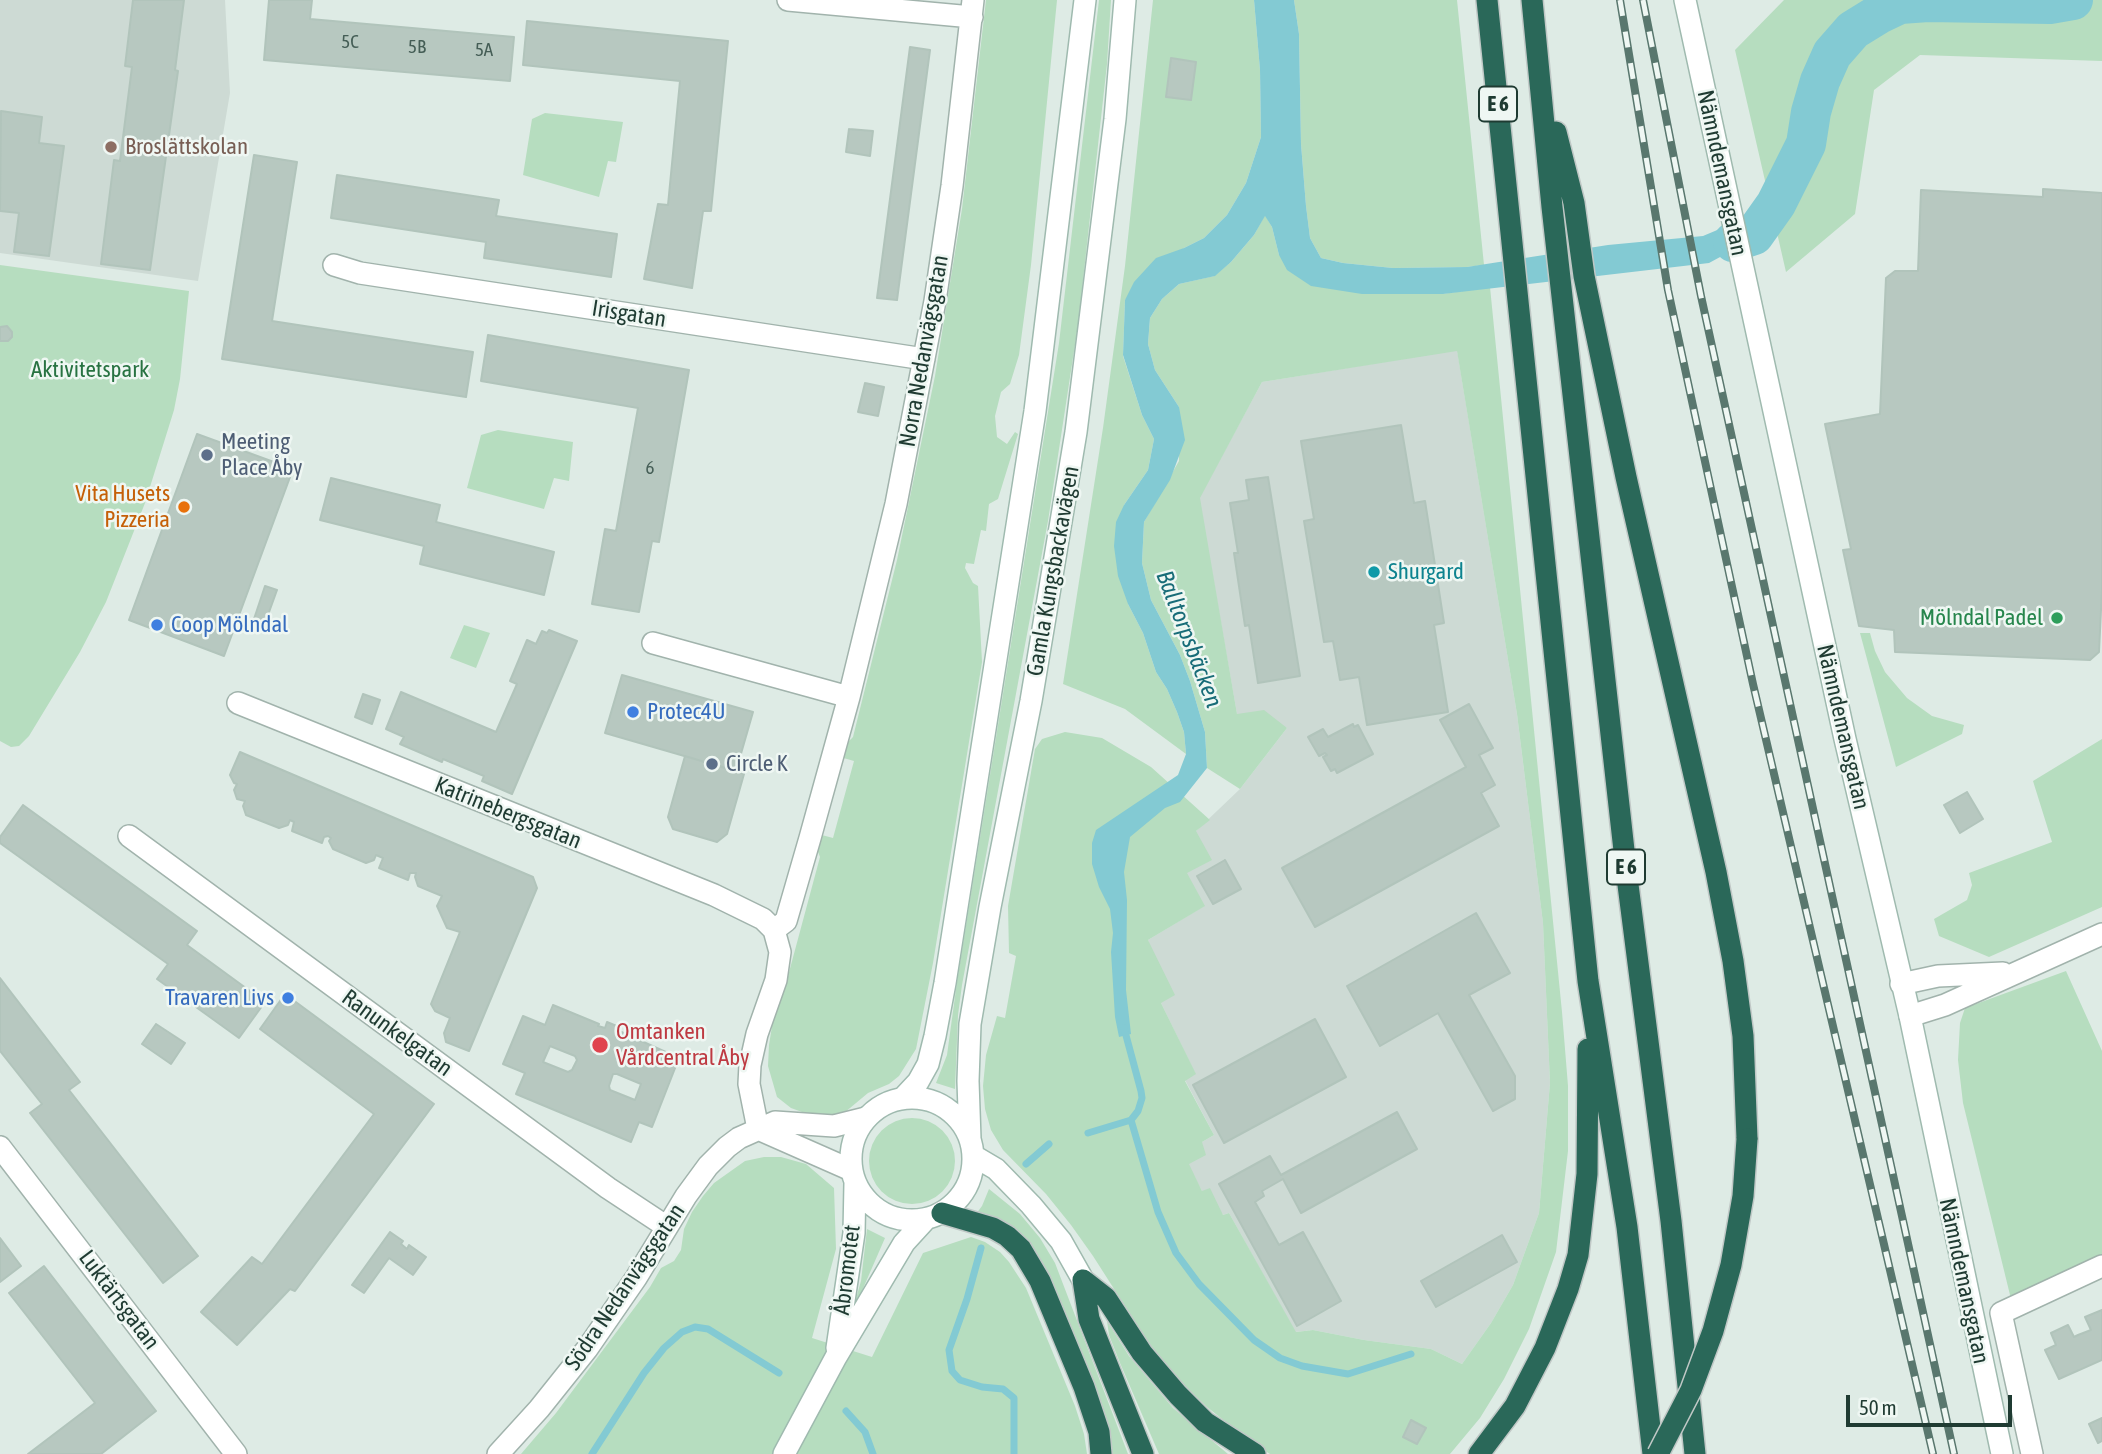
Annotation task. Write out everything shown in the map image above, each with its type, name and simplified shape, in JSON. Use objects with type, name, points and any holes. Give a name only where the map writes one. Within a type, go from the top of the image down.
[{"type":"highway","name":"E 6","points":[[1487,0],[1588,981],[1627,1227],[1655,1454]]},
{"type":"highway","name":"E 6","points":[[1532,0],[1552,207],[1627,877],[1671,1222],[1695,1454]]},
{"type":"highway","points":[[1537,58],[1574,203],[1584,276],[1626,477],[1723,910],[1743,1036],[1748,1139],[1743,1196],[1731,1265],[1713,1331],[1690,1390],[1655,1454]]},
{"type":"highway","points":[[1479,1454],[1515,1406],[1545,1348],[1569,1289],[1577,1255],[1587,1174],[1588,981]]},
{"type":"highway","points":[[934,1216],[993,1228],[1021,1249],[1040,1281],[1084,1387],[1099,1433],[1101,1454]]},
{"type":"highway","points":[[1083,1280],[1089,1319],[1143,1454]]},
{"type":"highway","points":[[1083,1280],[1106,1298],[1142,1353],[1178,1395],[1205,1422],[1255,1454]]},
{"type":"street","points":[[788,0],[973,9]]},
{"type":"street","name":"Gamla Kungsbackavägen","points":[[902,1098],[918,1082],[928,1064],[945,984],[1035,411],[1085,0]]},
{"type":"street","name":"Gamla Kungsbackavägen","points":[[972,1147],[968,1081],[970,1024],[1031,701],[1076,432],[1115,119],[1125,0]]},
{"type":"street","name":"Nämndemansgatan","points":[[1685,0],[1726,195],[1910,1016],[2002,1454]]},
{"type":"street","name":"Norra Nedanvägsgatan","points":[[774,930],[786,921],[791,906],[849,697],[896,504],[936,301],[973,9]]},
{"type":"street","name":"Irisgatan","points":[[334,265],[360,273],[924,359]]},
{"type":"street","points":[[653,643],[849,697]]},
{"type":"street","name":"Katrinebergsgatan","points":[[238,703],[714,895],[763,919],[774,930]]},
{"type":"street","name":"Ranunkelgatan","points":[[129,836],[608,1188],[667,1227]]},
{"type":"street","points":[[774,930],[779,953],[776,979],[757,1034],[750,1065],[749,1084],[758,1129],[853,1176]]},
{"type":"street","points":[[1910,1016],[1945,1005],[2102,934]]},
{"type":"street","points":[[1901,984],[1938,976],[2016,972]]},
{"type":"street","points":[[866,1118],[883,1105],[902,1098],[928,1100],[944,1106],[963,1124],[972,1147],[1031,1205],[1061,1241],[1083,1280]]},
{"type":"street","name":"Åbromotet","points":[[836,1357],[854,1233],[853,1142],[866,1118]]},
{"type":"street","name":"Södra Nedanvägsgatan","points":[[498,1454],[540,1409],[587,1349],[636,1278],[686,1196],[726,1147],[775,1122],[834,1126],[866,1118]]},
{"type":"street","name":"Luktärtsgatan","points":[[0,1147],[236,1454]]},
{"type":"street","name":"Åbromotet","points":[[784,1454],[836,1357],[904,1243],[934,1216],[956,1202],[966,1189],[972,1173],[972,1147]]},
{"type":"street","name":"Åbromotet","points":[[853,1176],[867,1201],[884,1214],[905,1220],[934,1216]]},
{"type":"street","points":[[2032,1454],[2001,1313],[2102,1266]]},
{"type":"shaded area","name":"Broslättskolan","points":[[0,0],[225,0],[230,93],[198,281],[0,253]]},
{"type":"shaded area","points":[[1457,350],[1517,714],[1543,923],[1550,1083],[1539,1213],[1513,1285],[1491,1323],[1462,1364],[1431,1349],[1313,1330],[1295,1332],[1229,1213],[1223,1215],[1202,1191],[1188,1164],[1202,1142],[1214,1135],[1185,1080],[1195,1073],[1161,1003],[1148,940],[1204,906],[1186,873],[1196,831],[1240,789],[1287,728],[1237,714],[1199,498],[1262,382]]},
{"type":"green space","points":[[986,0],[1057,0],[1031,265],[1019,355],[1010,384],[1001,392],[995,416],[997,437],[1007,444],[1015,432],[1018,434],[998,499],[989,504],[986,531],[981,530],[974,564],[966,563],[965,568],[973,583],[978,586],[982,662],[933,963],[916,1049],[899,1076],[889,1084],[868,1093],[844,1113],[813,1116],[791,1108],[777,1097],[768,1066],[769,1045],[773,1020],[788,976],[820,857],[815,844],[818,834],[833,838],[854,761],[840,757],[841,749],[853,737],[897,560],[935,376],[962,209]]},
{"type":"green space","points":[[1099,0],[1111,0],[1107,64],[1078,325],[1048,521],[962,985],[955,1089],[936,1083],[947,1055],[1059,343]]},
{"type":"green space","points":[[1153,0],[1254,0],[1260,70],[1261,137],[1246,183],[1227,215],[1204,238],[1184,248],[1125,300],[1123,356],[1142,415],[1154,439],[1148,470],[1124,505],[1128,604],[1143,633],[1156,672],[1177,712],[1184,732],[1186,754],[1125,709],[1063,684],[1125,266]]},
{"type":"green space","points":[[1294,0],[1457,0],[1484,265],[1393,268],[1321,258],[1310,238],[1306,206],[1301,144],[1299,34]]},
{"type":"green space","points":[[1784,0],[2102,0],[2102,61],[1920,55],[1874,90],[1855,214],[1786,272],[1735,50]]},
{"type":"green space","points":[[545,113],[623,122],[616,162],[608,161],[599,197],[523,175],[532,119]]},
{"type":"green space","points":[[1265,215],[1272,227],[1279,255],[1442,294],[1490,287],[1562,1012],[1568,1086],[1568,1151],[1556,1252],[1529,1329],[1504,1379],[1480,1418],[1450,1454],[1270,1454],[1251,1442],[1174,1376],[1148,1342],[1071,1225],[1046,1194],[1003,1150],[991,1130],[985,1109],[983,1086],[986,1055],[997,1016],[1005,1018],[1016,956],[1009,953],[1008,906],[1035,749],[1042,739],[1065,732],[1102,738],[1151,767],[1210,820],[1196,831],[1212,860],[1187,873],[1205,906],[1148,940],[1175,995],[1161,1003],[1196,1074],[1185,1081],[1214,1135],[1202,1142],[1206,1155],[1189,1164],[1202,1191],[1210,1188],[1223,1215],[1229,1213],[1296,1332],[1313,1330],[1431,1349],[1462,1364],[1491,1323],[1513,1285],[1539,1213],[1550,1083],[1543,923],[1517,714],[1457,351],[1262,382],[1200,498],[1237,714],[1264,710],[1287,728],[1240,789],[1207,768],[1205,732],[1190,681],[1180,655],[1151,600],[1142,563],[1144,522],[1179,461],[1179,407],[1155,370],[1148,344],[1150,318],[1162,299],[1179,284],[1214,276],[1231,262],[1254,235]]},
{"type":"green space","name":"Aktivitetspark","points":[[0,265],[189,291],[174,410],[145,503],[106,602],[80,652],[29,736],[19,746],[11,747],[0,741]]},
{"type":"green space","points":[[498,430],[573,442],[569,481],[554,478],[544,509],[467,488],[481,435]]},
{"type":"green space","points":[[464,625],[490,633],[476,668],[450,658]]},
{"type":"green space","points":[[1860,633],[1870,633],[1885,672],[1907,698],[1932,716],[1964,725],[1962,734],[1896,767]]},
{"type":"green space","points":[[2102,739],[2102,907],[1989,957],[1939,936],[1934,919],[1967,900],[1972,885],[1969,873],[2052,842],[2033,781]]},
{"type":"green space","points":[[2066,971],[2102,1051],[2102,1259],[2011,1299],[1963,1103],[1958,1060],[1960,1023],[1965,1008]]},
{"type":"green space","points":[[912,1118],[936,1125],[948,1137],[955,1161],[948,1185],[936,1197],[912,1204],[888,1197],[876,1185],[869,1161],[876,1137],[888,1125]]},
{"type":"green space","points":[[781,1157],[806,1164],[834,1188],[836,1249],[812,1338],[872,1357],[923,1253],[971,1237],[985,1242],[1009,1262],[1026,1288],[1075,1406],[1087,1454],[521,1454],[556,1413],[650,1287],[661,1268],[674,1261],[681,1250],[684,1229],[703,1196],[714,1183],[745,1161]]},
{"type":"green space","points":[[989,1189],[1020,1214],[1040,1238],[1055,1263],[1128,1454],[1111,1454],[1106,1422],[1097,1394],[1063,1308],[1044,1269],[976,1214]]},
{"type":"green space","points":[[867,1229],[885,1238],[851,1316],[861,1281]]},
{"type":"green space","points":[[1107,1321],[1129,1356],[1173,1408],[1228,1454],[1159,1454],[1109,1335]]},
{"type":"water","points":[[1254,0],[1294,0],[1299,34],[1301,144],[1306,206],[1310,238],[1321,258],[1393,268],[1467,267],[1608,245],[1703,236],[1772,207],[1783,223],[1709,263],[1443,294],[1362,294],[1311,286],[1287,270],[1279,255],[1272,227],[1265,216],[1254,235],[1215,276],[1179,284],[1162,299],[1150,318],[1148,344],[1155,370],[1179,407],[1185,440],[1170,480],[1144,522],[1142,563],[1151,600],[1180,655],[1190,681],[1205,732],[1207,768],[1180,802],[1165,808],[1130,837],[1124,872],[1127,900],[1126,990],[1131,1034],[1119,1037],[1115,1017],[1110,909],[1092,864],[1092,843],[1096,830],[1178,775],[1186,754],[1184,732],[1177,712],[1156,672],[1143,633],[1118,576],[1114,546],[1116,522],[1148,470],[1154,439],[1142,415],[1123,355],[1125,300],[1134,282],[1156,258],[1204,238],[1227,215],[1246,183],[1261,137],[1260,70]]},
{"type":"building","points":[[133,0],[184,0],[175,70],[178,71],[150,270],[101,264],[114,160],[120,161],[132,67],[125,66]]},
{"type":"building","points":[[269,0],[312,0],[310,19],[514,37],[510,81],[264,60]]},
{"type":"building","points":[[527,21],[728,41],[711,211],[703,211],[692,288],[644,279],[658,204],[668,205],[680,81],[523,65]]},
{"type":"building","points":[[910,47],[930,50],[897,300],[877,298]]},
{"type":"building","points":[[1171,58],[1196,62],[1191,100],[1166,97]]},
{"type":"building","points":[[1,111],[42,117],[39,143],[64,146],[49,256],[14,252],[19,213],[0,211]]},
{"type":"building","points":[[849,129],[873,131],[870,156],[846,152]]},
{"type":"building","points":[[254,155],[297,162],[272,321],[473,352],[466,397],[222,359]]},
{"type":"building","points":[[337,175],[499,200],[496,216],[617,234],[611,277],[484,258],[486,242],[331,218]]},
{"type":"building","points":[[2043,189],[2102,193],[2102,589],[2099,652],[2090,660],[1895,652],[1894,630],[1859,626],[1843,550],[1851,549],[1825,424],[1880,414],[1886,278],[1895,271],[1918,271],[1921,190],[2043,197]]},
{"type":"building","points":[[7,326],[12,337],[8,341],[0,341],[0,327]]},
{"type":"building","points":[[488,335],[689,370],[659,542],[652,541],[639,612],[592,604],[605,529],[616,531],[638,408],[481,381]]},
{"type":"building","points":[[865,383],[884,387],[878,416],[858,412]]},
{"type":"building","name":"Shurgard","points":[[1401,425],[1414,503],[1425,501],[1444,623],[1434,625],[1448,712],[1367,725],[1359,677],[1340,680],[1333,641],[1324,642],[1304,521],[1314,519],[1301,441]]},
{"type":"building","points":[[197,434],[293,469],[224,656],[129,620]]},
{"type":"building","points":[[1268,477],[1300,676],[1258,683],[1249,625],[1245,626],[1230,503],[1249,500],[1246,480]]},
{"type":"building","points":[[331,478],[440,505],[436,522],[554,552],[544,595],[420,564],[424,546],[320,520]]},
{"type":"building","points":[[265,586],[277,590],[264,626],[253,622]]},
{"type":"building","points":[[549,630],[577,641],[512,794],[482,781],[484,776],[400,744],[404,737],[386,729],[401,692],[496,732],[517,684],[510,681],[527,640],[536,644],[542,631],[547,633]]},
{"type":"building","points":[[622,675],[753,712],[736,771],[605,733]]},
{"type":"building","points":[[363,694],[380,700],[372,724],[355,717]]},
{"type":"building","points":[[1469,704],[1493,748],[1479,755],[1495,785],[1481,793],[1499,826],[1315,927],[1282,868],[1466,767],[1440,720]]},
{"type":"building","points":[[1353,724],[1354,727],[1358,725],[1373,754],[1337,773],[1335,769],[1331,771],[1323,757],[1327,755],[1325,753],[1319,756],[1308,737],[1323,729],[1328,737]]},
{"type":"building","points":[[240,752],[533,877],[537,888],[469,1051],[446,1042],[444,1033],[450,1018],[435,1011],[431,1004],[460,932],[447,928],[437,906],[442,896],[418,886],[416,873],[410,873],[408,880],[379,868],[383,858],[376,855],[374,860],[366,863],[333,849],[328,836],[324,837],[322,843],[292,831],[294,822],[290,820],[288,825],[279,828],[246,815],[243,806],[245,801],[237,799],[234,790],[237,784],[230,775]]},
{"type":"building","points":[[685,756],[744,774],[727,834],[717,842],[673,829],[668,817]]},
{"type":"building","points":[[1967,792],[1983,819],[1960,833],[1944,805]]},
{"type":"building","points":[[23,805],[197,931],[187,945],[265,1002],[239,1038],[157,979],[168,964],[0,843],[0,837]]},
{"type":"building","points":[[1225,860],[1241,889],[1213,904],[1197,876]]},
{"type":"building","points":[[1476,913],[1510,973],[1469,995],[1515,1076],[1515,1099],[1493,1111],[1438,1013],[1380,1046],[1347,986]]},
{"type":"building","points":[[0,978],[80,1082],[69,1090],[198,1256],[163,1283],[30,1113],[42,1104],[0,1051]]},
{"type":"building","points":[[285,994],[434,1104],[295,1291],[290,1289],[237,1345],[201,1312],[252,1257],[262,1264],[374,1114],[260,1029]]},
{"type":"building","points":[[553,1005],[599,1024],[598,1026],[605,1028],[607,1022],[619,1027],[617,1030],[679,1058],[652,1127],[639,1122],[631,1142],[516,1094],[525,1073],[503,1064],[523,1016],[545,1025]],"holes":[[[550,1046],[575,1056],[577,1060],[572,1070],[568,1072],[543,1062]],[[613,1074],[641,1084],[635,1100],[610,1090]]]},
{"type":"building","points":[[1315,1019],[1346,1077],[1224,1143],[1193,1085]]},
{"type":"building","points":[[156,1024],[185,1043],[171,1064],[142,1044]]},
{"type":"building","points":[[1397,1112],[1417,1149],[1301,1213],[1283,1179],[1262,1191],[1264,1196],[1255,1202],[1279,1245],[1303,1232],[1341,1301],[1297,1326],[1219,1184],[1270,1156],[1281,1175]]},
{"type":"building","points":[[390,1232],[403,1241],[401,1244],[407,1249],[409,1245],[426,1257],[413,1275],[389,1258],[364,1293],[352,1285]]},
{"type":"building","points":[[1502,1235],[1517,1262],[1436,1307],[1421,1281]]},
{"type":"building","points":[[0,1238],[21,1266],[0,1282]]},
{"type":"building","points":[[44,1266],[156,1411],[101,1454],[28,1454],[95,1403],[9,1293]]},
{"type":"building","points":[[2102,1310],[2102,1360],[2059,1379],[2045,1350],[2056,1345],[2051,1333],[2068,1325],[2074,1337],[2091,1330],[2085,1317]]},
{"type":"building","points":[[2102,1418],[2102,1441],[2098,1443],[2089,1424]]},
{"type":"building","points":[[1411,1420],[1426,1428],[1417,1444],[1403,1437]]},
{"type":"waterway","points":[[1733,242],[1754,235],[1776,204],[1806,144],[1820,81],[1832,54],[1853,30],[1900,4],[2050,4],[2073,0]]},
{"type":"waterway","name":"Balltorpsbäcken","points":[[1088,1133],[1131,1120],[1138,1111],[1141,1091],[1124,1028]]},
{"type":"waterway","points":[[1131,1120],[1158,1212],[1176,1253],[1199,1284],[1254,1340],[1280,1358],[1302,1366],[1348,1374],[1411,1354]]},
{"type":"waterway","name":"Balltorpsbäcken","points":[[1026,1164],[1049,1144]]},
{"type":"waterway","name":"Balltorpsbäcken","points":[[981,1248],[949,1350],[952,1371],[960,1380],[982,1387],[1003,1389],[1014,1398],[1014,1454]]},
{"type":"waterway","name":"Balltorpsbäcken","points":[[592,1454],[644,1373],[664,1348],[682,1332],[695,1327],[708,1329],[779,1373]]},
{"type":"waterway","name":"Balltorpsbäcken","points":[[846,1411],[865,1432],[873,1454]]},
{"type":"railway","points":[[1620,0],[1668,290],[1753,684],[1933,1454]]},
{"type":"railway","points":[[1643,0],[1701,296],[1954,1454]]},
{"type":"place","name":"Broslättskolan","points":[[111,147]]},
{"type":"place","name":"Meeting Place Åby","points":[[207,455]]},
{"type":"place","name":"Vita Husets Pizzeria","points":[[184,507]]},
{"type":"place","name":"Shurgard","points":[[1374,572]]},
{"type":"place","name":"Mölndal Padel","points":[[2057,618]]},
{"type":"place","name":"Coop Mölndal","points":[[157,625]]},
{"type":"place","name":"Protec4U","points":[[633,712]]},
{"type":"place","name":"Circle K","points":[[712,764]]},
{"type":"place","name":"Travaren Livs","points":[[288,998]]},
{"type":"place","name":"Omtanken Vårdcentral Åby","points":[[600,1045]]}]
